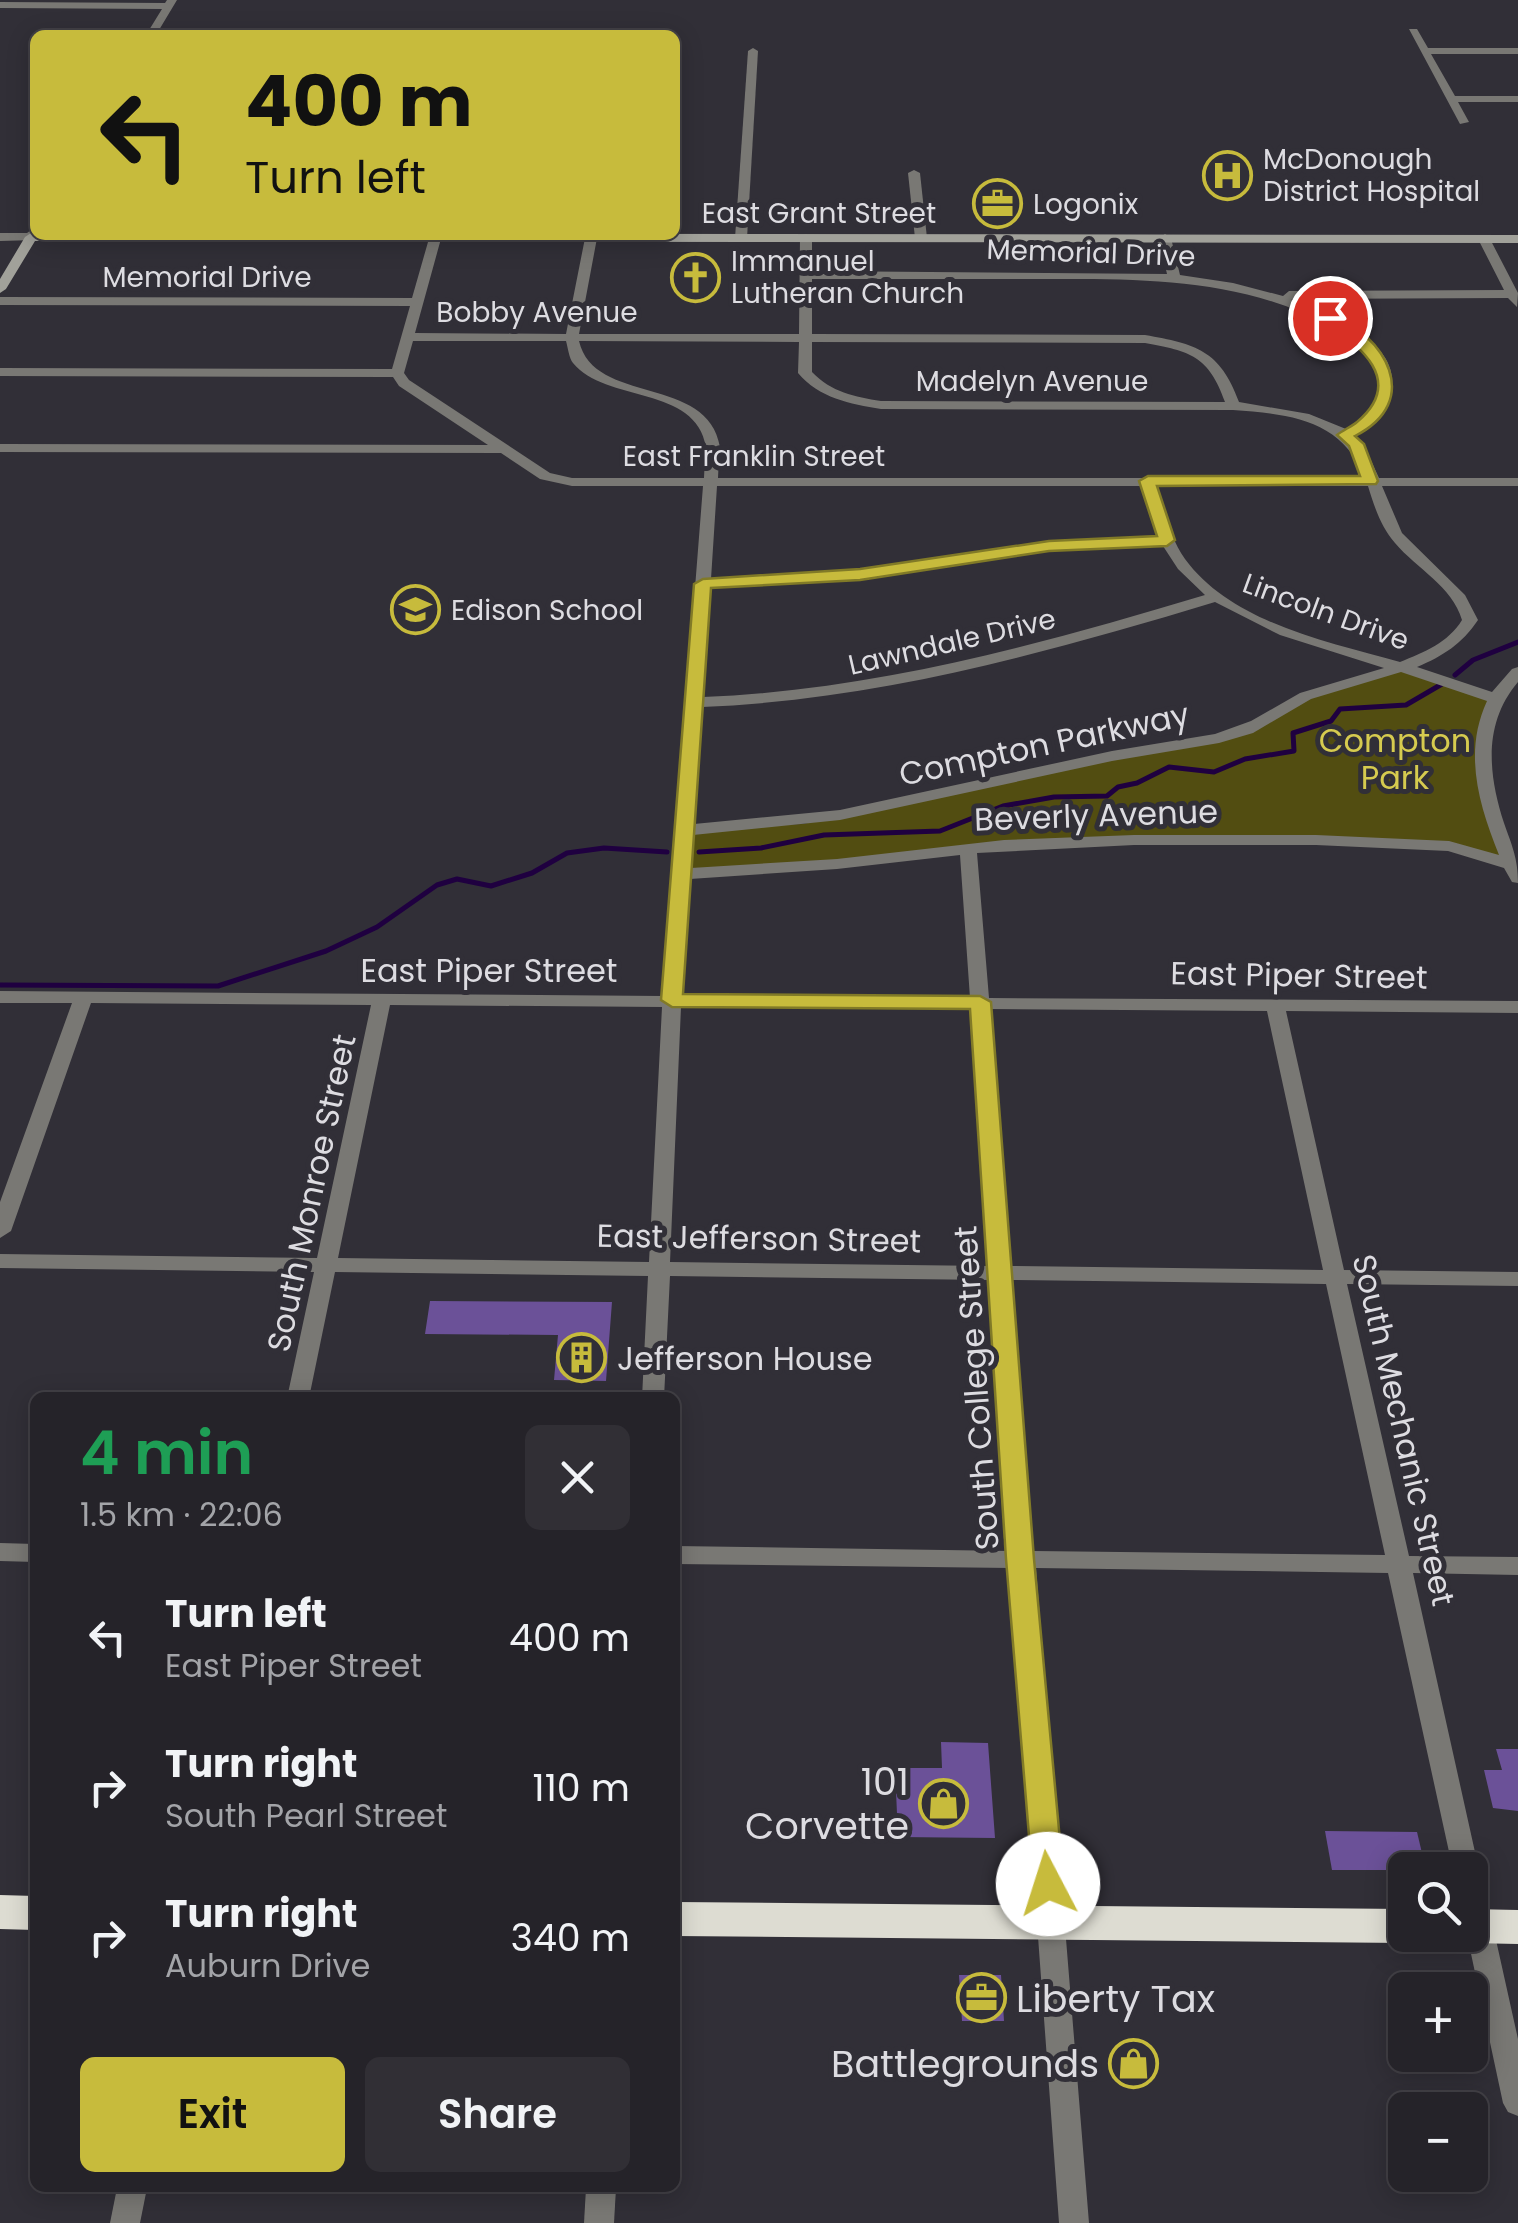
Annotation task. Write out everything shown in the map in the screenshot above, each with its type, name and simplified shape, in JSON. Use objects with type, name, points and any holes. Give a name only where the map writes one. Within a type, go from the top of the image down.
[{"type":"highway","points":[[0,1912],[30,1912]]},
{"type":"highway","points":[[680,1919],[1388,1926]]},
{"type":"main road","name":"East Grant Street","points":[[680,238],[1518,239]]},
{"type":"main road","points":[[0,289],[30,239]]},
{"type":"street","points":[[0,5],[170,3]]},
{"type":"street","points":[[154,30],[170,3]]},
{"type":"street","points":[[1413,31],[1464,122]]},
{"type":"street","points":[[740,238],[753,52]]},
{"type":"street","points":[[1424,52],[1518,52]]},
{"type":"street","points":[[1451,99],[1518,99]]},
{"type":"street","points":[[914,173],[921,238]]},
{"type":"street","name":"East Grant Street","points":[[0,237],[30,234]]},
{"type":"street","name":"Madelyn Avenue","points":[[806,238],[805,374],[838,396],[866,402],[1233,406],[1288,413],[1345,435]]},
{"type":"street","points":[[1164,238],[1174,277]]},
{"type":"street","points":[[1282,297],[1297,294],[1516,301],[1484,238]]},
{"type":"street","points":[[0,372],[397,374],[434,240]]},
{"type":"street","points":[[592,240],[572,338],[577,360],[589,371],[662,398],[697,417],[712,440],[672,1000],[652,1392]]},
{"type":"street","name":"Memorial Drive","points":[[805,274],[1174,277],[1282,297],[1355,334],[1370,347],[1385,372],[1384,392],[1374,412],[1361,427],[1345,435]]},
{"type":"street","name":"Memorial Drive","points":[[0,302],[414,302]]},
{"type":"street","name":"Bobby Avenue","points":[[406,337],[1113,338],[1161,342],[1201,354],[1218,366],[1233,406]]},
{"type":"street","name":"East Franklin Street","points":[[397,374],[540,474],[565,481],[1518,482]]},
{"type":"street","points":[[1345,435],[1356,444],[1395,534],[1462,600],[1470,614],[1464,634],[1402,668]]},
{"type":"street","points":[[0,448],[504,449]]},
{"type":"street","name":"Lincoln Drive","points":[[1148,481],[1167,540],[1181,564],[1215,596],[1274,625],[1453,681],[1493,698]]},
{"type":"street","points":[[703,584],[860,574],[1064,544],[1167,540]]},
{"type":"street","name":"Lawndale Drive","points":[[694,702],[794,698],[902,683],[1049,646],[1215,596]]},
{"type":"street","name":"Compton Parkway","points":[[684,830],[741,829],[833,819],[1101,758],[1222,737],[1268,720],[1310,694],[1402,668]]},
{"type":"street","points":[[1515,871],[1491,809],[1482,750],[1493,698],[1518,672]]},
{"type":"street","name":"Beverly Avenue","points":[[682,874],[838,864],[1077,841],[1316,840],[1449,846],[1515,871]]},
{"type":"street","name":"South College Street","points":[[968,849],[1074,2223]]},
{"type":"street","name":"East Piper Street","points":[[0,997],[1518,1007]]},
{"type":"street","points":[[0,1231],[82,998]]},
{"type":"street","name":"South Monroe Street","points":[[299,1392],[382,1000]]},
{"type":"street","name":"South Mechanic Street","points":[[1275,1004],[1462,1852]]},
{"type":"street","name":"East Jefferson Street","points":[[0,1262],[1518,1279]]},
{"type":"street","points":[[0,1552],[30,1553]]},
{"type":"street","points":[[680,1555],[1518,1566]]},
{"type":"street","points":[[1489,1926],[1518,2103]]},
{"type":"street","points":[[125,2223],[131,2192]]},
{"type":"street","points":[[599,2223],[601,2192]]},
{"type":"green space","name":"Compton Park","points":[[1402,668],[1493,698],[1482,750],[1511,864],[1449,846],[1134,840],[683,874],[684,830],[803,824],[1223,737],[1291,703]]},
{"type":"building","name":"Jefferson House","points":[[430,1301],[612,1302],[606,1381],[554,1380],[558,1335],[425,1334]]},
{"type":"building","name":"101 Corvette","points":[[941,1742],[988,1743],[995,1838],[898,1837],[895,1768],[942,1768]]},
{"type":"building","points":[[1496,1749],[1518,1749],[1518,1811],[1493,1808],[1484,1770],[1502,1770]]},
{"type":"building","points":[[1325,1831],[1417,1832],[1422,1852],[1388,1852],[1388,1870],[1332,1870]]},
{"type":"building","name":"Liberty Tax","points":[[959,1975],[1001,1975],[1004,2021],[962,2021]]},
{"type":"waterway","points":[[1455,675],[1473,660],[1518,642]]},
{"type":"waterway","points":[[699,852],[761,848],[824,835],[940,831],[1003,806],[1054,797],[1107,796],[1118,787],[1137,783],[1169,767],[1214,772],[1245,759],[1294,751],[1293,733],[1331,721],[1340,709],[1406,705],[1442,684]]},
{"type":"waterway","points":[[0,985],[218,986],[326,951],[377,927],[437,885],[457,879],[491,886],[532,873],[567,853],[604,848],[667,852]]},
{"type":"place","name":"McDonough District Hospital","points":[[1228,175]]},
{"type":"place","name":"Logonix","points":[[998,204]]},
{"type":"place","name":"Immanuel Lutheran Church","points":[[696,277]]},
{"type":"place","name":"Edison School","points":[[416,610]]},
{"type":"place","name":"Jefferson House","points":[[582,1358]]},
{"type":"place","name":"101 Corvette","points":[[944,1803]]},
{"type":"place","name":"Liberty Tax","points":[[981,1998]]},
{"type":"place","name":"Battlegrounds","points":[[1134,2063]]},
{"type":"route","points":[[1048,1884],[980,1002],[672,1000],[703,584],[860,574],[1049,546],[1167,540],[1148,481],[1370,481],[1356,444],[1345,435],[1361,427],[1380,403],[1385,372],[1363,340],[1330,318]]}]
